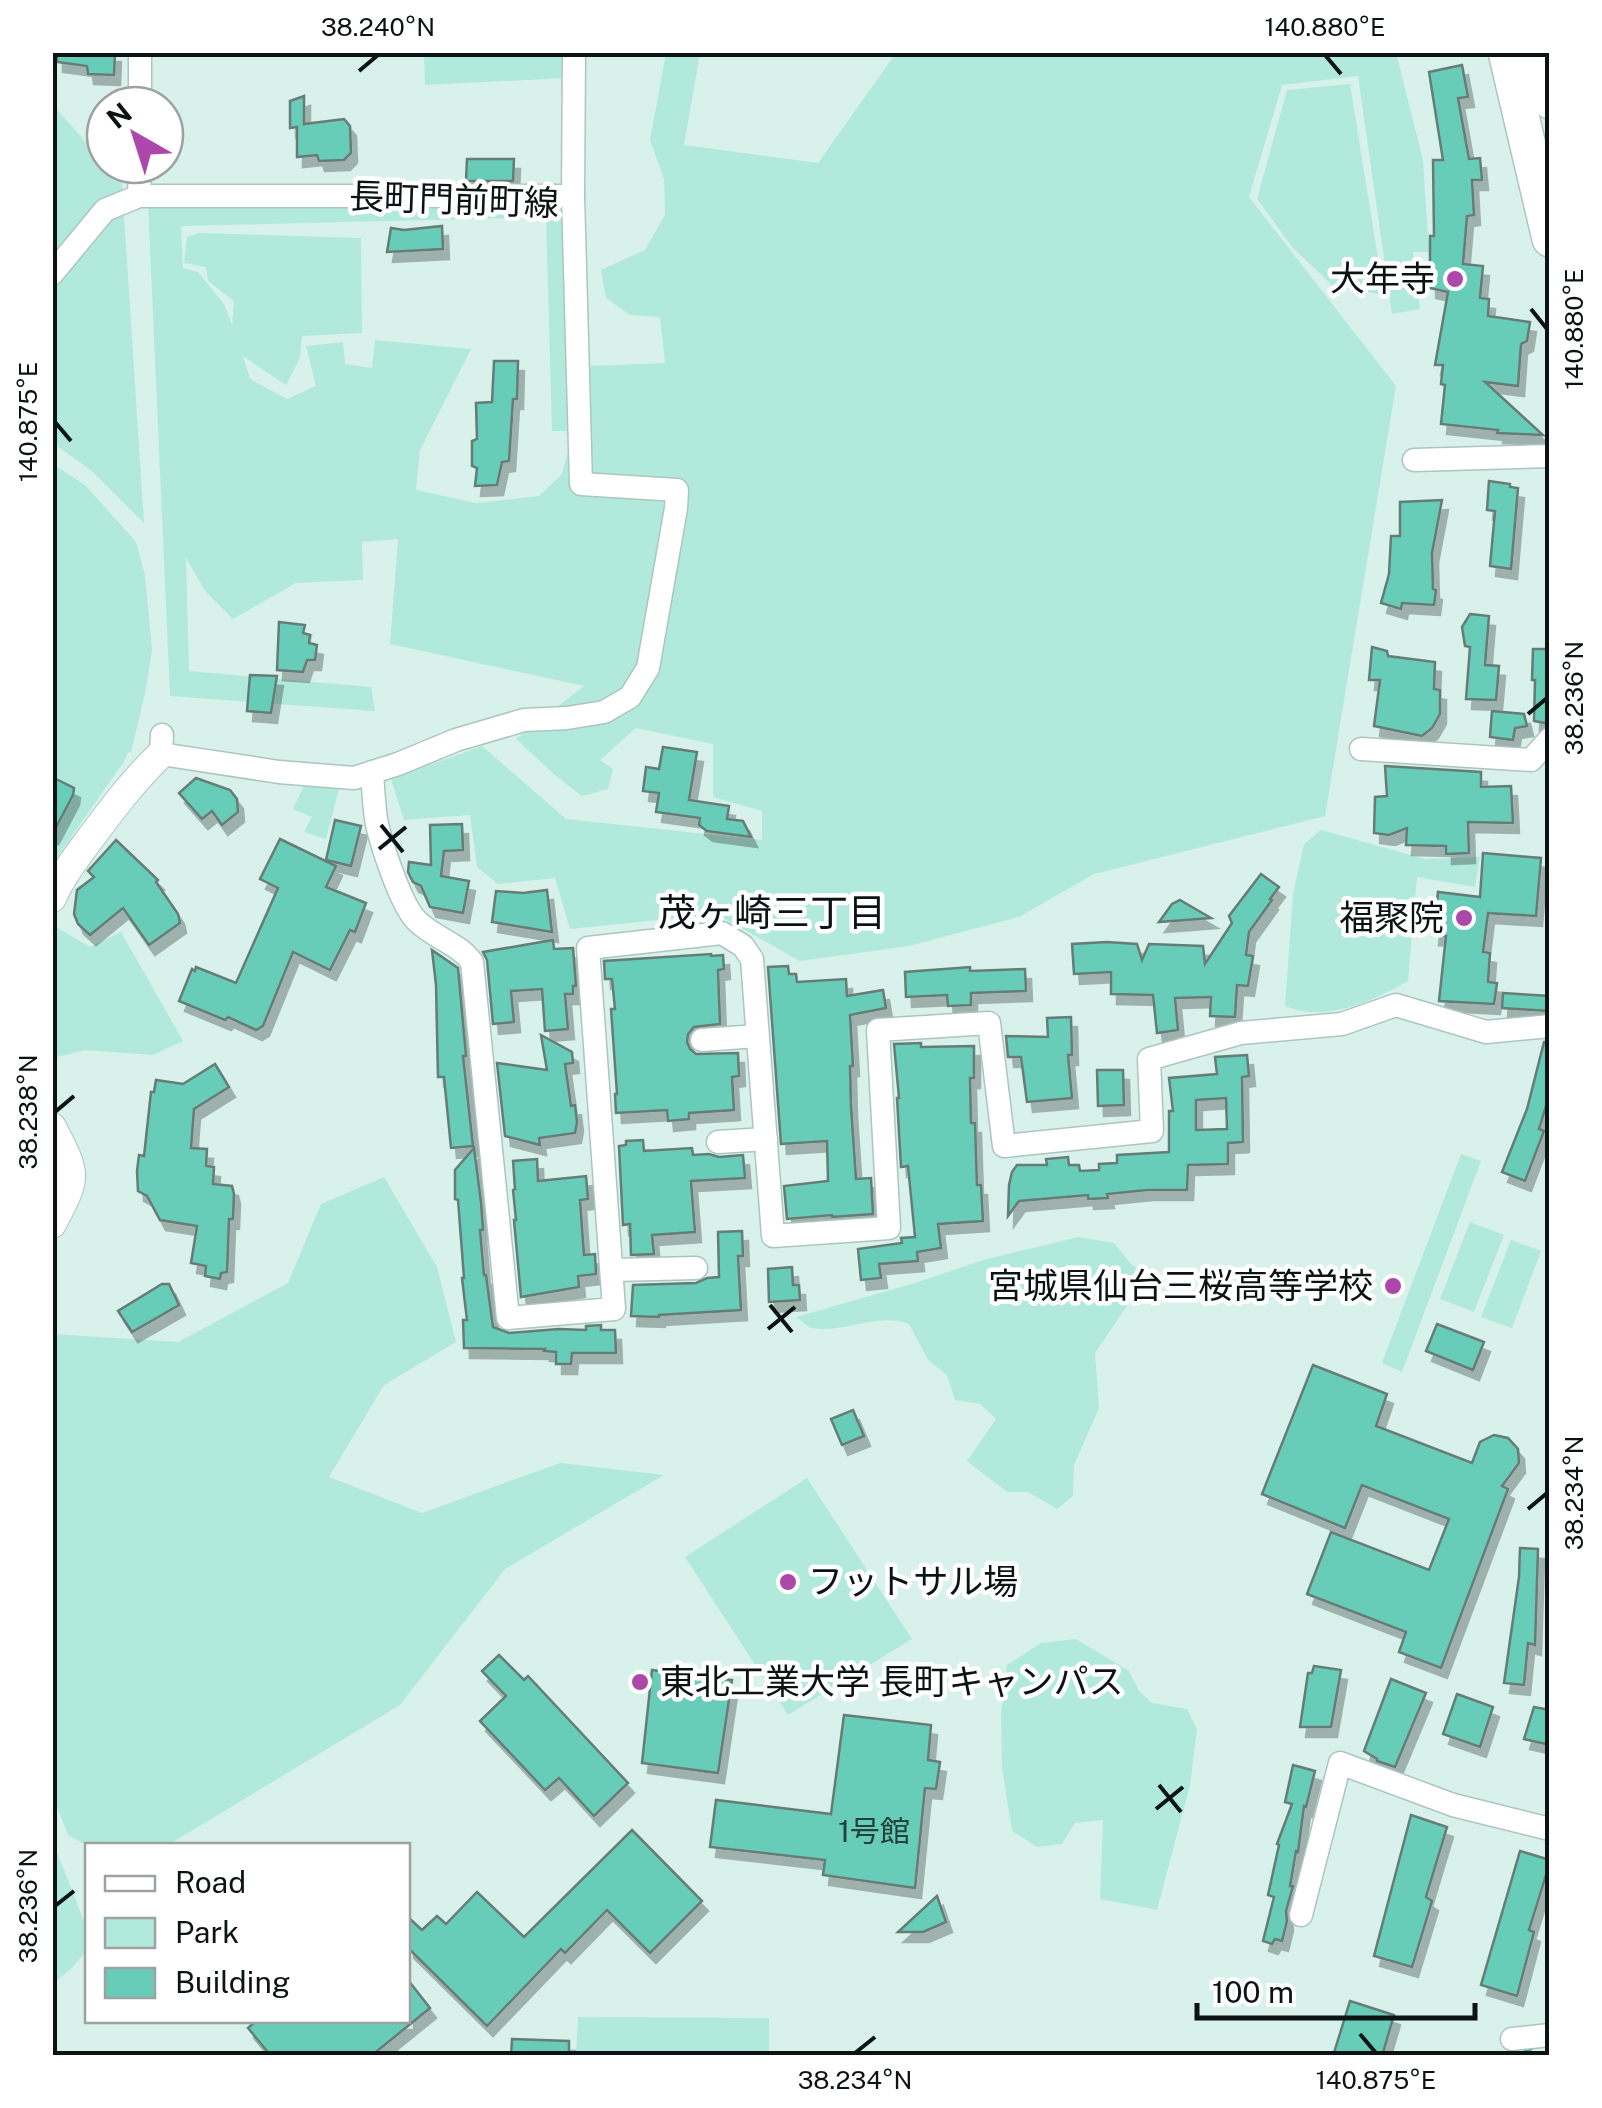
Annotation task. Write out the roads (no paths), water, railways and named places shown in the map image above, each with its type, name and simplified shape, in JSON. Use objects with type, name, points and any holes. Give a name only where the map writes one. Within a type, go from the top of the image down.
[{"type":"highway","points":[[1506,52],[1550,239]]},
{"type":"highway","points":[[1538,52],[1550,101]]},
{"type":"street","points":[[140,52],[140,85]]},
{"type":"street","points":[[573,196],[574,52]]},
{"type":"street","points":[[140,185],[140,196]]},
{"type":"street","name":"長町門前町線","points":[[52,274],[105,210],[140,196],[573,196],[582,484],[677,490],[648,668],[630,697],[604,712],[524,720],[372,772]]},
{"type":"street","points":[[1414,460],[1550,456]]},
{"type":"street","points":[[1361,749],[1531,760],[1550,740]]},
{"type":"street","points":[[52,898],[63,875],[162,744],[299,774],[354,778],[372,772],[376,823],[407,907],[430,934],[464,951],[472,962],[508,1318],[614,1310],[588,948],[722,934],[743,946],[752,959],[773,1236],[890,1228],[878,1030],[989,1023],[1004,1146],[1152,1131],[1150,1059],[1241,1033],[1342,1024],[1396,1006],[1486,1032],[1550,1026]]},
{"type":"street","points":[[702,1040],[757,1036]]},
{"type":"street","points":[[52,1128],[72,1171],[70,1191],[52,1224]]},
{"type":"street","points":[[718,1142],[766,1139]]},
{"type":"street","points":[[612,1270],[696,1268]]},
{"type":"street","points":[[1300,1915],[1340,1764],[1453,1805],[1550,1829]]},
{"type":"street","points":[[1512,2039],[1550,2035]]},
{"type":"waterway","points":[[1521,2056],[1534,2045]]},
{"type":"place","name":"大年寺","points":[[1455,279]]},
{"type":"place","name":"福聚院","points":[[1464,918]]},
{"type":"place","name":"宮城県仙台三桜高等学校","points":[[1393,1286]]},
{"type":"place","name":"フットサル場","points":[[788,1582]]},
{"type":"place","name":"東北工業大学 長町キャンパス","points":[[640,1682]]},
{"type":"district","name":"茂ヶ崎三丁目","points":[[772,913]]}]
